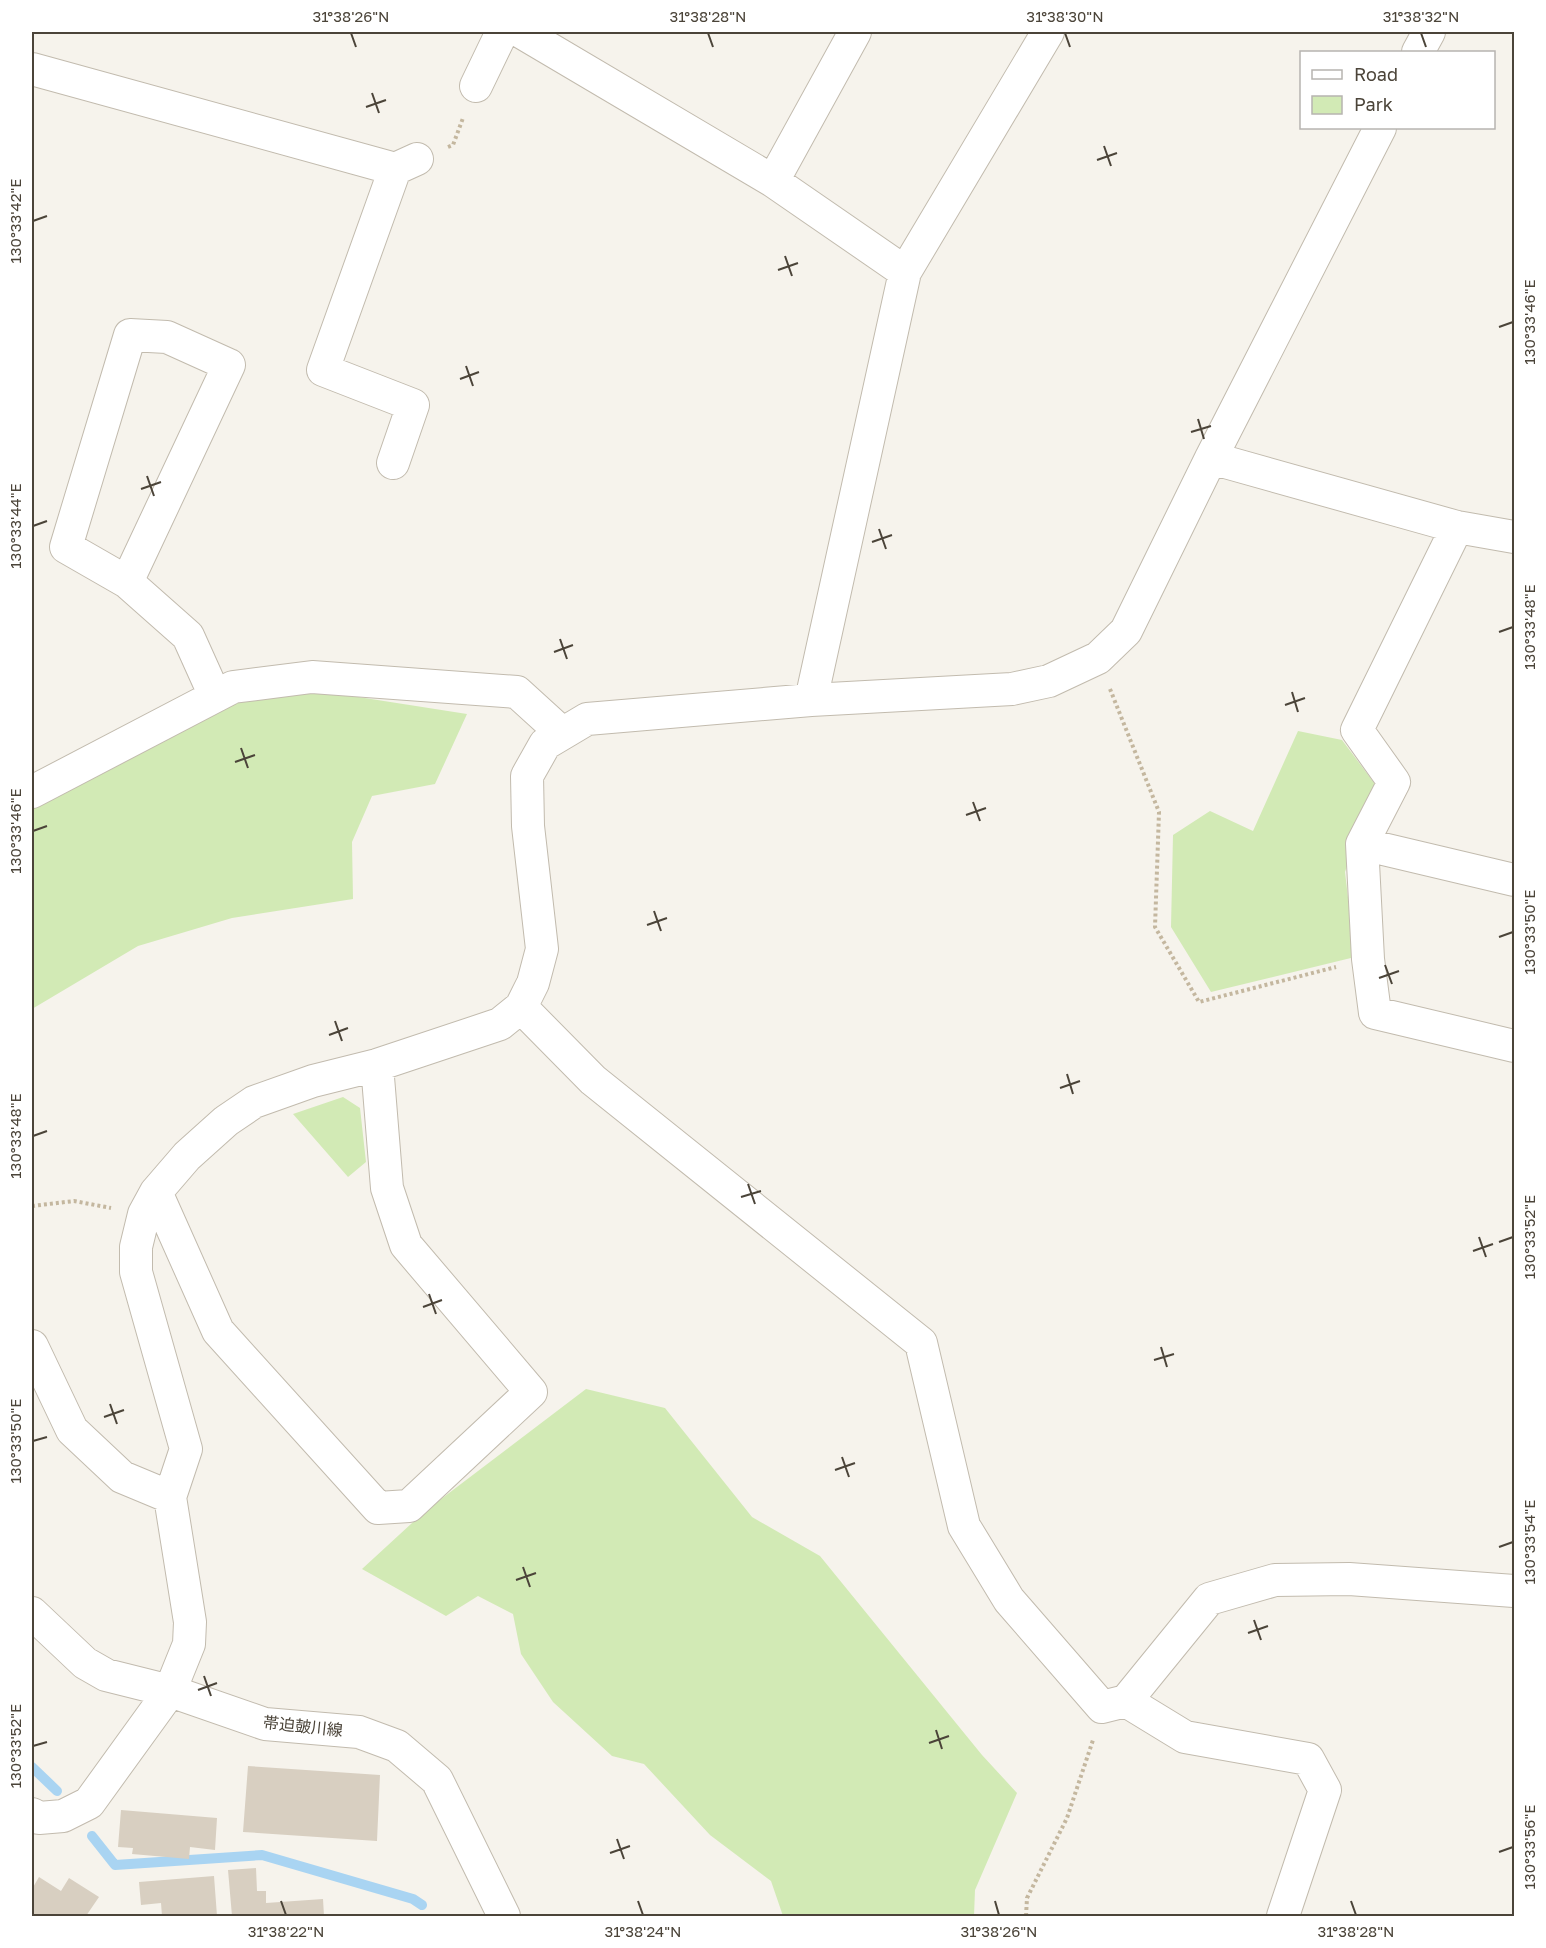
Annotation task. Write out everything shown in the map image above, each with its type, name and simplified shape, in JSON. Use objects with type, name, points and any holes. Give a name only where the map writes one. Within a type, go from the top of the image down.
[{"type":"street","points":[[476,86],[502,32]]},
{"type":"street","points":[[521,32],[772,181],[904,272]]},
{"type":"street","points":[[772,181],[855,32]]},
{"type":"street","points":[[811,700],[904,272],[1048,32]]},
{"type":"street","points":[[1419,51],[1429,32]]},
{"type":"street","points":[[32,69],[406,164],[323,370],[413,405],[393,463]]},
{"type":"street","points":[[32,1814],[39,1818],[63,1816],[89,1803],[170,1691],[189,1644],[190,1622],[170,1497],[186,1449],[136,1272],[136,1247],[150,1203],[187,1156],[226,1121],[254,1102],[314,1081],[377,1065],[500,1024],[521,1007],[533,983],[542,949],[528,826],[527,776],[545,744],[587,719],[811,700],[1012,689],[1048,681],[1098,658],[1126,631],[1211,458],[1379,129]]},
{"type":"street","points":[[127,582],[229,365],[167,337],[130,335],[66,547],[127,582],[188,636],[215,696]]},
{"type":"street","points":[[1211,458],[1457,527],[1515,537]]},
{"type":"street","points":[[1457,527],[1357,730],[1394,782],[1362,844],[1368,959],[1375,1013],[1515,1046]]},
{"type":"street","points":[[32,792],[233,687],[312,677],[517,692],[562,733]]},
{"type":"street","points":[[1362,844],[1515,880]]},
{"type":"street","points":[[521,1007],[593,1080],[921,1343],[964,1526],[1009,1600],[1114,1704],[1185,1737],[1308,1759],[1325,1790],[1283,1917]]},
{"type":"street","points":[[150,1203],[218,1331],[378,1508],[409,1506],[531,1392],[406,1245],[387,1188],[377,1065]]},
{"type":"street","points":[[32,1346],[72,1430],[122,1477],[170,1497]]},
{"type":"street","points":[[1114,1704],[1209,1599],[1275,1580],[1349,1579],[1515,1591]]},
{"type":"street","name":"帯迫皷川線","points":[[32,1613],[85,1663],[106,1675],[170,1691],[265,1724],[359,1732],[397,1746],[437,1780],[503,1916]]},
{"type":"path","points":[[406,164],[453,145],[476,86]]},
{"type":"path","points":[[1098,658],[1159,812],[1155,927],[1199,1002],[1368,959]]},
{"type":"path","points":[[32,1206],[74,1201],[150,1203]]},
{"type":"path","points":[[1026,1917],[1027,1898],[1067,1818],[1088,1758],[1114,1704]]},
{"type":"green space","points":[[288,686],[467,714],[435,784],[372,796],[352,842],[353,899],[232,918],[138,946],[32,1009],[32,803],[178,717]]},
{"type":"green space","points":[[1298,731],[1342,740],[1375,784],[1345,872],[1355,957],[1211,992],[1171,927],[1173,835],[1210,811],[1253,831]]},
{"type":"green space","points":[[343,1097],[360,1108],[366,1162],[348,1177],[293,1114]]},
{"type":"green space","points":[[586,1389],[665,1408],[752,1517],[820,1556],[982,1755],[1017,1793],[975,1890],[974,1916],[783,1916],[771,1881],[710,1835],[644,1764],[612,1756],[553,1702],[521,1654],[513,1614],[478,1596],[446,1616],[362,1569],[424,1512]]},
{"type":"building","points":[[248,1766],[380,1775],[377,1841],[243,1832]]},
{"type":"building","points":[[121,1810],[217,1818],[215,1850],[190,1847],[189,1859],[132,1854],[133,1848],[118,1847]]},
{"type":"building","points":[[256,1868],[257,1891],[266,1891],[266,1903],[323,1899],[324,1916],[232,1916],[228,1870]]},
{"type":"building","points":[[214,1876],[217,1916],[162,1916],[161,1903],[141,1905],[139,1882]]},
{"type":"building","points":[[39,1877],[61,1891],[69,1878],[99,1897],[86,1916],[32,1916],[32,1889]]},
{"type":"waterway","points":[[32,1767],[57,1791]]},
{"type":"waterway","points":[[92,1836],[115,1865],[262,1855],[413,1899],[422,1905]]}]
